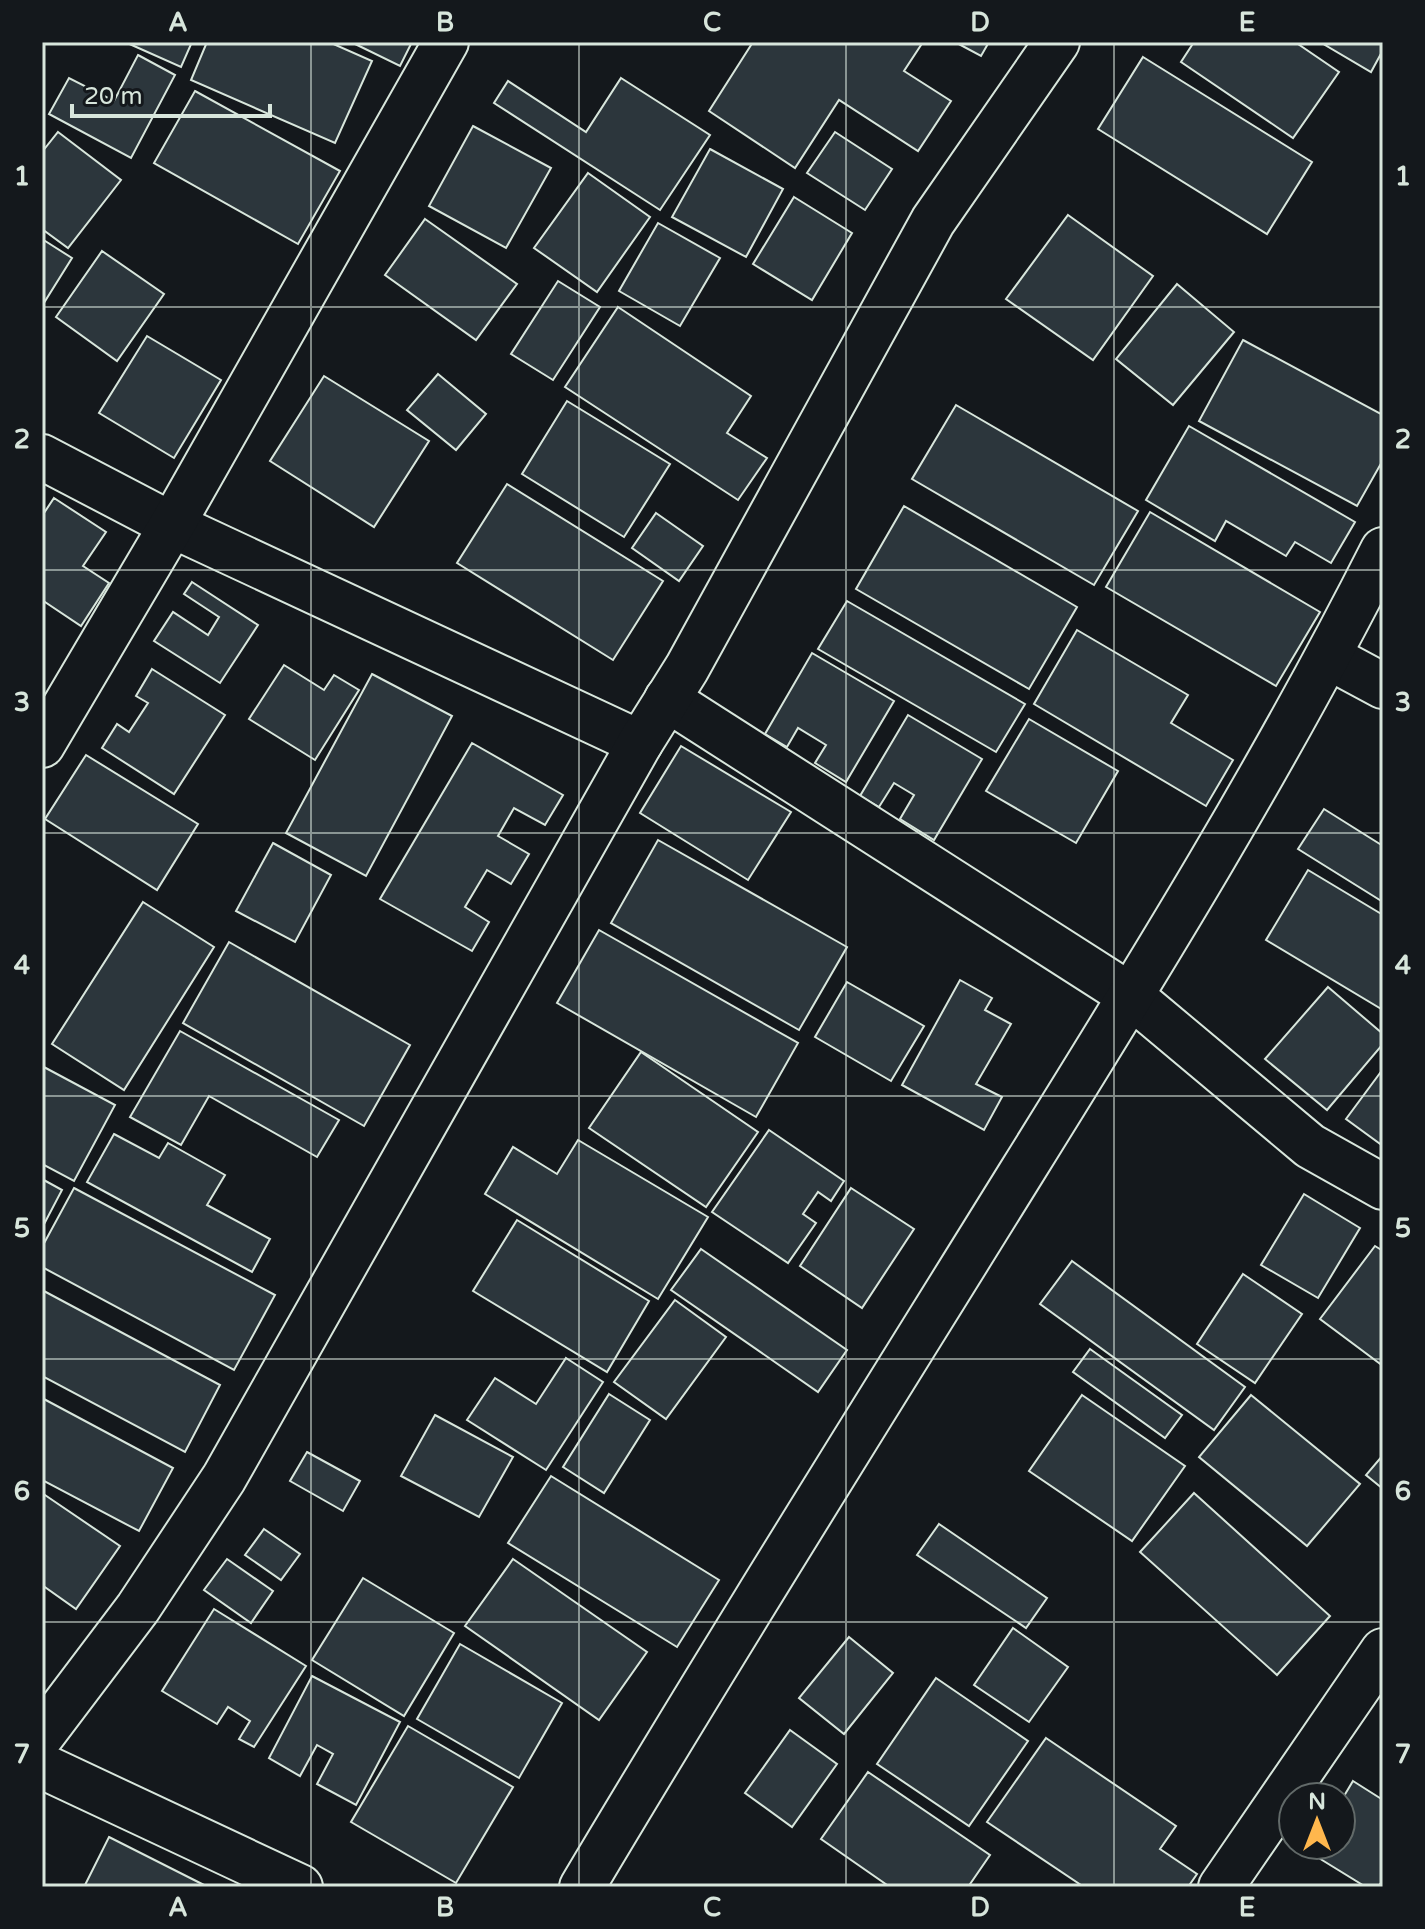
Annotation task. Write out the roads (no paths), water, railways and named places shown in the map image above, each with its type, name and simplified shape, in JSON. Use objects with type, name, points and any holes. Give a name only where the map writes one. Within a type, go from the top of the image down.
[{"type":"street","points":[[42,745],[172,525],[446,42]]},
{"type":"street","points":[[42,1735],[138,1608],[224,1478],[640,743],[687,668],[933,221],[1057,42]]},
{"type":"street","points":[[42,457],[172,525],[640,743]]},
{"type":"street","points":[[582,1887],[686,1712],[1131,996],[1329,657],[1383,550]]},
{"type":"street","points":[[1329,657],[1383,686]]},
{"type":"street","points":[[667,699],[1131,996],[1310,1146],[1383,1187]]},
{"type":"street","points":[[1221,1887],[1383,1651]]},
{"type":"street","points":[[42,1766],[300,1887]]}]
